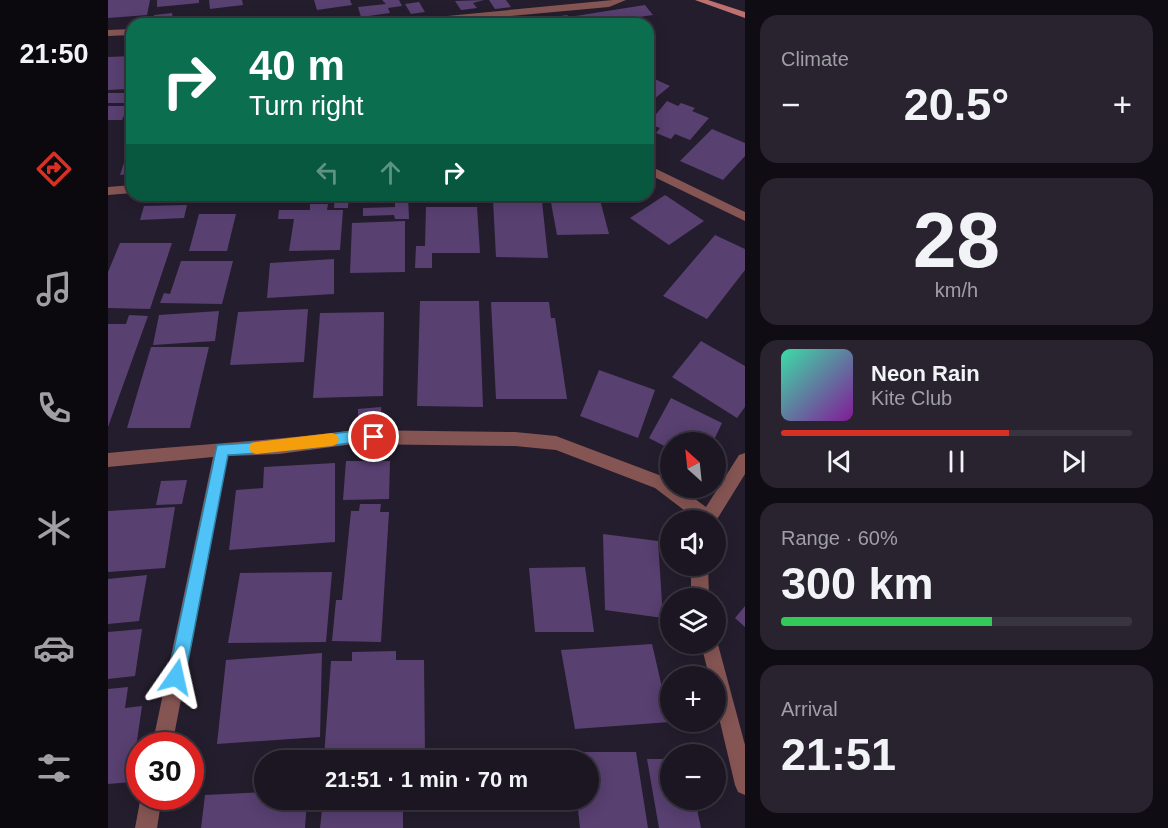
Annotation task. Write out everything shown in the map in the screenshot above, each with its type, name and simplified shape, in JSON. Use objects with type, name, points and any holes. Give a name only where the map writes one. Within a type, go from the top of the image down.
[{"type":"main road","points":[[699,0],[745,15]]},
{"type":"street","points":[[477,18],[609,4],[622,0]]},
{"type":"street","points":[[108,33],[126,32]]},
{"type":"street","points":[[654,172],[745,217]]},
{"type":"street","points":[[108,191],[126,190]]},
{"type":"street","points":[[108,460],[222,449],[279,447],[354,437],[495,438],[556,442],[661,483],[696,510]]},
{"type":"street","points":[[165,732],[222,449]]},
{"type":"street","points":[[713,510],[745,460]]},
{"type":"street","points":[[712,654],[745,785]]},
{"type":"street","points":[[146,828],[149,810]]},
{"type":"building","points":[[108,0],[150,0],[147,15],[108,18]]},
{"type":"building","points":[[157,0],[199,0],[199,3],[157,7]]},
{"type":"building","points":[[209,0],[242,0],[243,5],[210,9]]},
{"type":"building","points":[[314,0],[350,0],[352,5],[317,10]]},
{"type":"building","points":[[382,0],[399,0],[402,6],[388,8],[390,13],[361,17],[358,7],[386,4]]},
{"type":"building","points":[[484,0],[473,3],[477,8],[461,10],[455,1]]},
{"type":"building","points":[[489,0],[506,0],[511,7],[495,9]]},
{"type":"building","points":[[419,2],[425,12],[411,14],[405,4]]},
{"type":"building","points":[[645,5],[653,15],[632,18],[548,18],[567,15],[569,17]]},
{"type":"building","points":[[172,13],[173,18],[154,18],[154,15]]},
{"type":"building","points":[[126,56],[126,89],[108,90],[108,57]]},
{"type":"building","points":[[654,79],[670,86],[654,99]]},
{"type":"building","points":[[108,93],[126,93],[126,103],[108,103]]},
{"type":"building","points":[[667,101],[678,106],[681,103],[695,108],[692,111],[709,118],[690,140],[675,134],[671,139],[656,133],[660,128],[654,126],[654,117]]},
{"type":"building","points":[[108,106],[126,106],[122,120],[108,120]]},
{"type":"building","points":[[712,129],[745,143],[745,156],[723,180],[680,161]]},
{"type":"building","points":[[126,156],[126,174],[120,175]]},
{"type":"building","points":[[665,195],[704,221],[669,245],[630,218]]},
{"type":"building","points":[[335,201],[349,201],[348,208],[334,208]]},
{"type":"building","points":[[395,201],[408,201],[409,219],[395,219],[394,215],[363,216],[363,208],[395,207]]},
{"type":"building","points":[[493,201],[542,201],[548,258],[496,257]]},
{"type":"building","points":[[551,201],[600,201],[609,234],[557,235]]},
{"type":"building","points":[[310,204],[328,204],[327,210],[343,210],[340,250],[289,251],[294,219],[278,219],[279,210],[310,210]]},
{"type":"building","points":[[187,205],[184,218],[140,220],[144,206]]},
{"type":"building","points":[[426,207],[477,207],[480,253],[432,253],[432,268],[415,268],[416,246],[425,246]]},
{"type":"building","points":[[199,214],[236,214],[227,251],[189,251]]},
{"type":"building","points":[[405,221],[405,272],[350,273],[352,223]]},
{"type":"building","points":[[715,235],[745,249],[745,270],[707,319],[663,296]]},
{"type":"building","points":[[120,243],[172,243],[150,309],[108,308],[108,272]]},
{"type":"building","points":[[334,259],[334,294],[267,298],[270,263]]},
{"type":"building","points":[[181,261],[233,261],[222,304],[160,303],[164,293],[170,294]]},
{"type":"building","points":[[420,301],[479,301],[483,407],[417,406]]},
{"type":"building","points":[[491,302],[549,302],[551,318],[555,318],[567,399],[496,399]]},
{"type":"building","points":[[308,309],[304,362],[230,365],[238,312]]},
{"type":"building","points":[[219,311],[215,341],[153,345],[159,315]]},
{"type":"building","points":[[384,312],[383,396],[313,398],[320,313]]},
{"type":"building","points":[[129,315],[148,316],[108,427],[108,324],[126,324]]},
{"type":"building","points":[[701,341],[745,366],[745,407],[737,418],[672,377]]},
{"type":"building","points":[[151,347],[209,347],[190,428],[127,428]]},
{"type":"building","points":[[599,370],[655,390],[638,438],[580,416]]},
{"type":"building","points":[[671,398],[722,423],[718,432],[660,432],[660,444],[649,438]]},
{"type":"building","points":[[381,407],[382,424],[358,426],[358,409]]},
{"type":"building","points":[[346,461],[390,461],[389,499],[343,500]]},
{"type":"building","points":[[335,463],[335,542],[229,550],[236,490],[263,488],[264,467]]},
{"type":"building","points":[[187,480],[182,504],[156,505],[161,481]]},
{"type":"building","points":[[360,504],[381,504],[380,512],[389,512],[381,642],[332,641],[336,600],[342,600],[351,511],[359,511]]},
{"type":"building","points":[[175,507],[165,568],[108,572],[108,511]]},
{"type":"building","points":[[603,534],[658,541],[661,588],[660,618],[605,610]]},
{"type":"building","points":[[585,567],[594,632],[535,632],[529,568]]},
{"type":"building","points":[[332,572],[326,642],[228,643],[240,573]]},
{"type":"building","points":[[147,575],[139,621],[108,624],[108,579]]},
{"type":"building","points":[[745,606],[745,627],[735,618]]},
{"type":"building","points":[[142,629],[135,676],[108,679],[108,632]]},
{"type":"building","points":[[652,644],[660,679],[660,723],[575,729],[561,650]]},
{"type":"building","points":[[396,651],[396,660],[424,660],[425,750],[325,750],[331,661],[352,661],[352,652]]},
{"type":"building","points":[[322,653],[320,737],[217,744],[226,660]]},
{"type":"building","points":[[128,687],[125,708],[142,706],[138,732],[126,732],[126,782],[108,784],[108,689]]},
{"type":"building","points":[[599,752],[636,752],[648,828],[580,828],[578,810],[599,810]]},
{"type":"building","points":[[647,759],[660,759],[660,810],[697,810],[701,828],[659,828]]},
{"type":"building","points":[[254,793],[254,810],[306,810],[305,828],[201,828],[205,795]]},
{"type":"building","points":[[322,810],[403,810],[403,828],[320,828]]},
{"type":"slow traffic","points":[[256,448],[332,440]]},
{"type":"route","points":[[176,677],[222,449],[279,447],[354,437],[374,437]]}]
